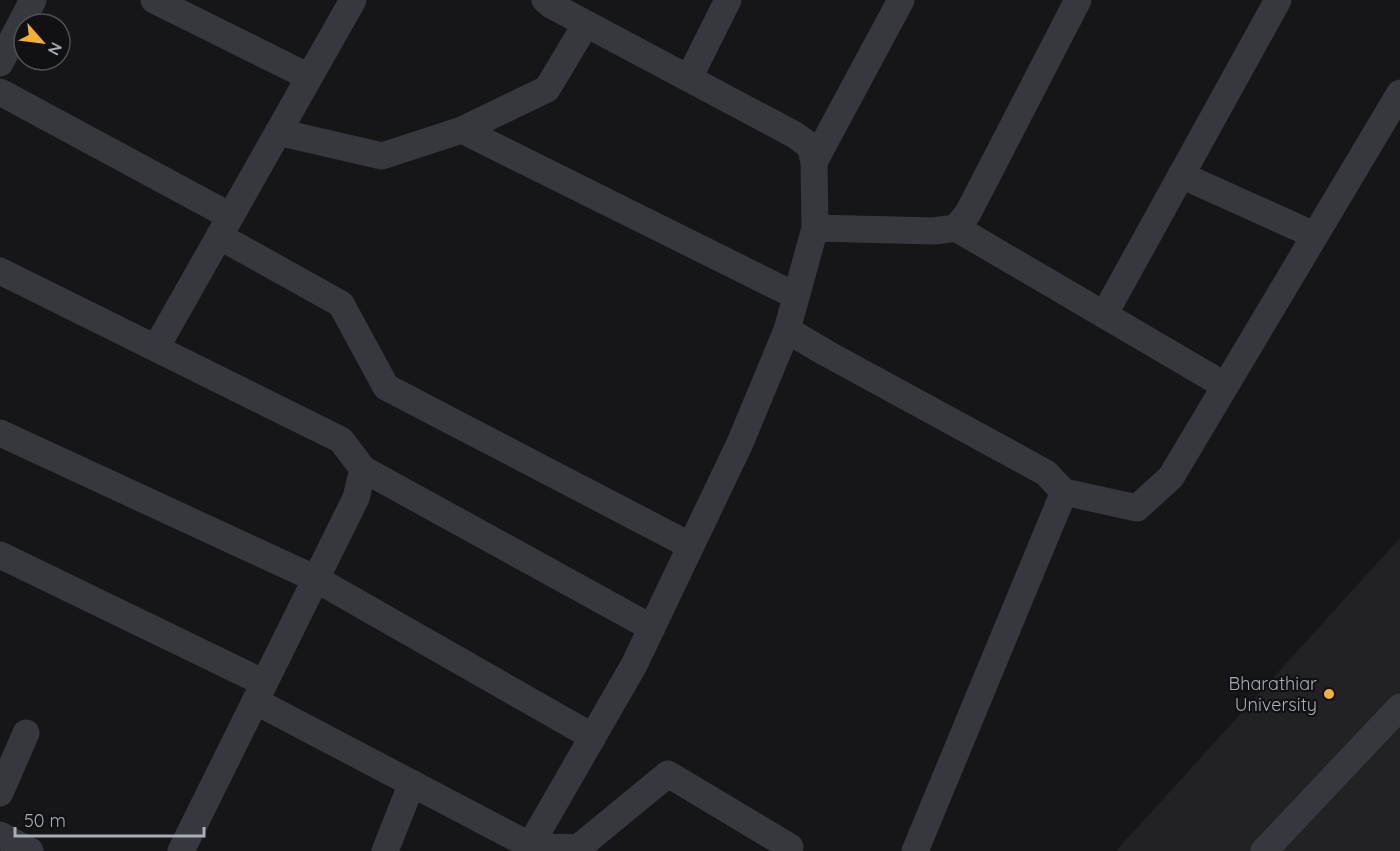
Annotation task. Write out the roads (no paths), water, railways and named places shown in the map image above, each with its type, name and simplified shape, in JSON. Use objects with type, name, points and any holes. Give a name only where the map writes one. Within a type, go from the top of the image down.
[{"type":"street","points":[[0,63],[33,0]]},
{"type":"street","points":[[154,0],[309,77]]},
{"type":"street","points":[[156,348],[353,0]]},
{"type":"street","points":[[529,849],[634,665],[740,443],[787,330],[815,228],[814,162],[810,146],[795,135],[545,0]]},
{"type":"street","points":[[689,78],[728,0]]},
{"type":"street","points":[[814,162],[901,0]]},
{"type":"street","points":[[956,228],[968,213],[1078,0]]},
{"type":"street","points":[[1104,315],[1278,0]]},
{"type":"street","points":[[278,132],[382,156],[462,130],[547,89],[586,24]]},
{"type":"street","points":[[0,92],[225,226],[341,304],[386,387],[691,546]]},
{"type":"street","points":[[787,330],[1046,473],[1064,492],[1137,508],[1171,477],[1400,93]]},
{"type":"street","points":[[462,130],[796,296]]},
{"type":"street","points":[[1181,175],[1314,236]]},
{"type":"street","points":[[815,228],[934,231],[956,228],[1224,386]]},
{"type":"street","points":[[0,271],[341,440],[363,469],[652,628]]},
{"type":"street","points":[[0,433],[316,579],[593,737]]},
{"type":"street","points":[[180,851],[356,498],[363,469]]},
{"type":"street","points":[[915,851],[1064,492]]},
{"type":"street","points":[[0,555],[260,692],[412,783],[529,849],[578,848],[668,774],[790,847]]},
{"type":"street","points":[[1264,851],[1400,707]]},
{"type":"street","points":[[0,793],[26,733]]},
{"type":"street","points":[[385,851],[412,783]]},
{"type":"street","points":[[0,835],[30,851]]},
{"type":"place","name":"Bharathiar University","points":[[1329,694]]}]
